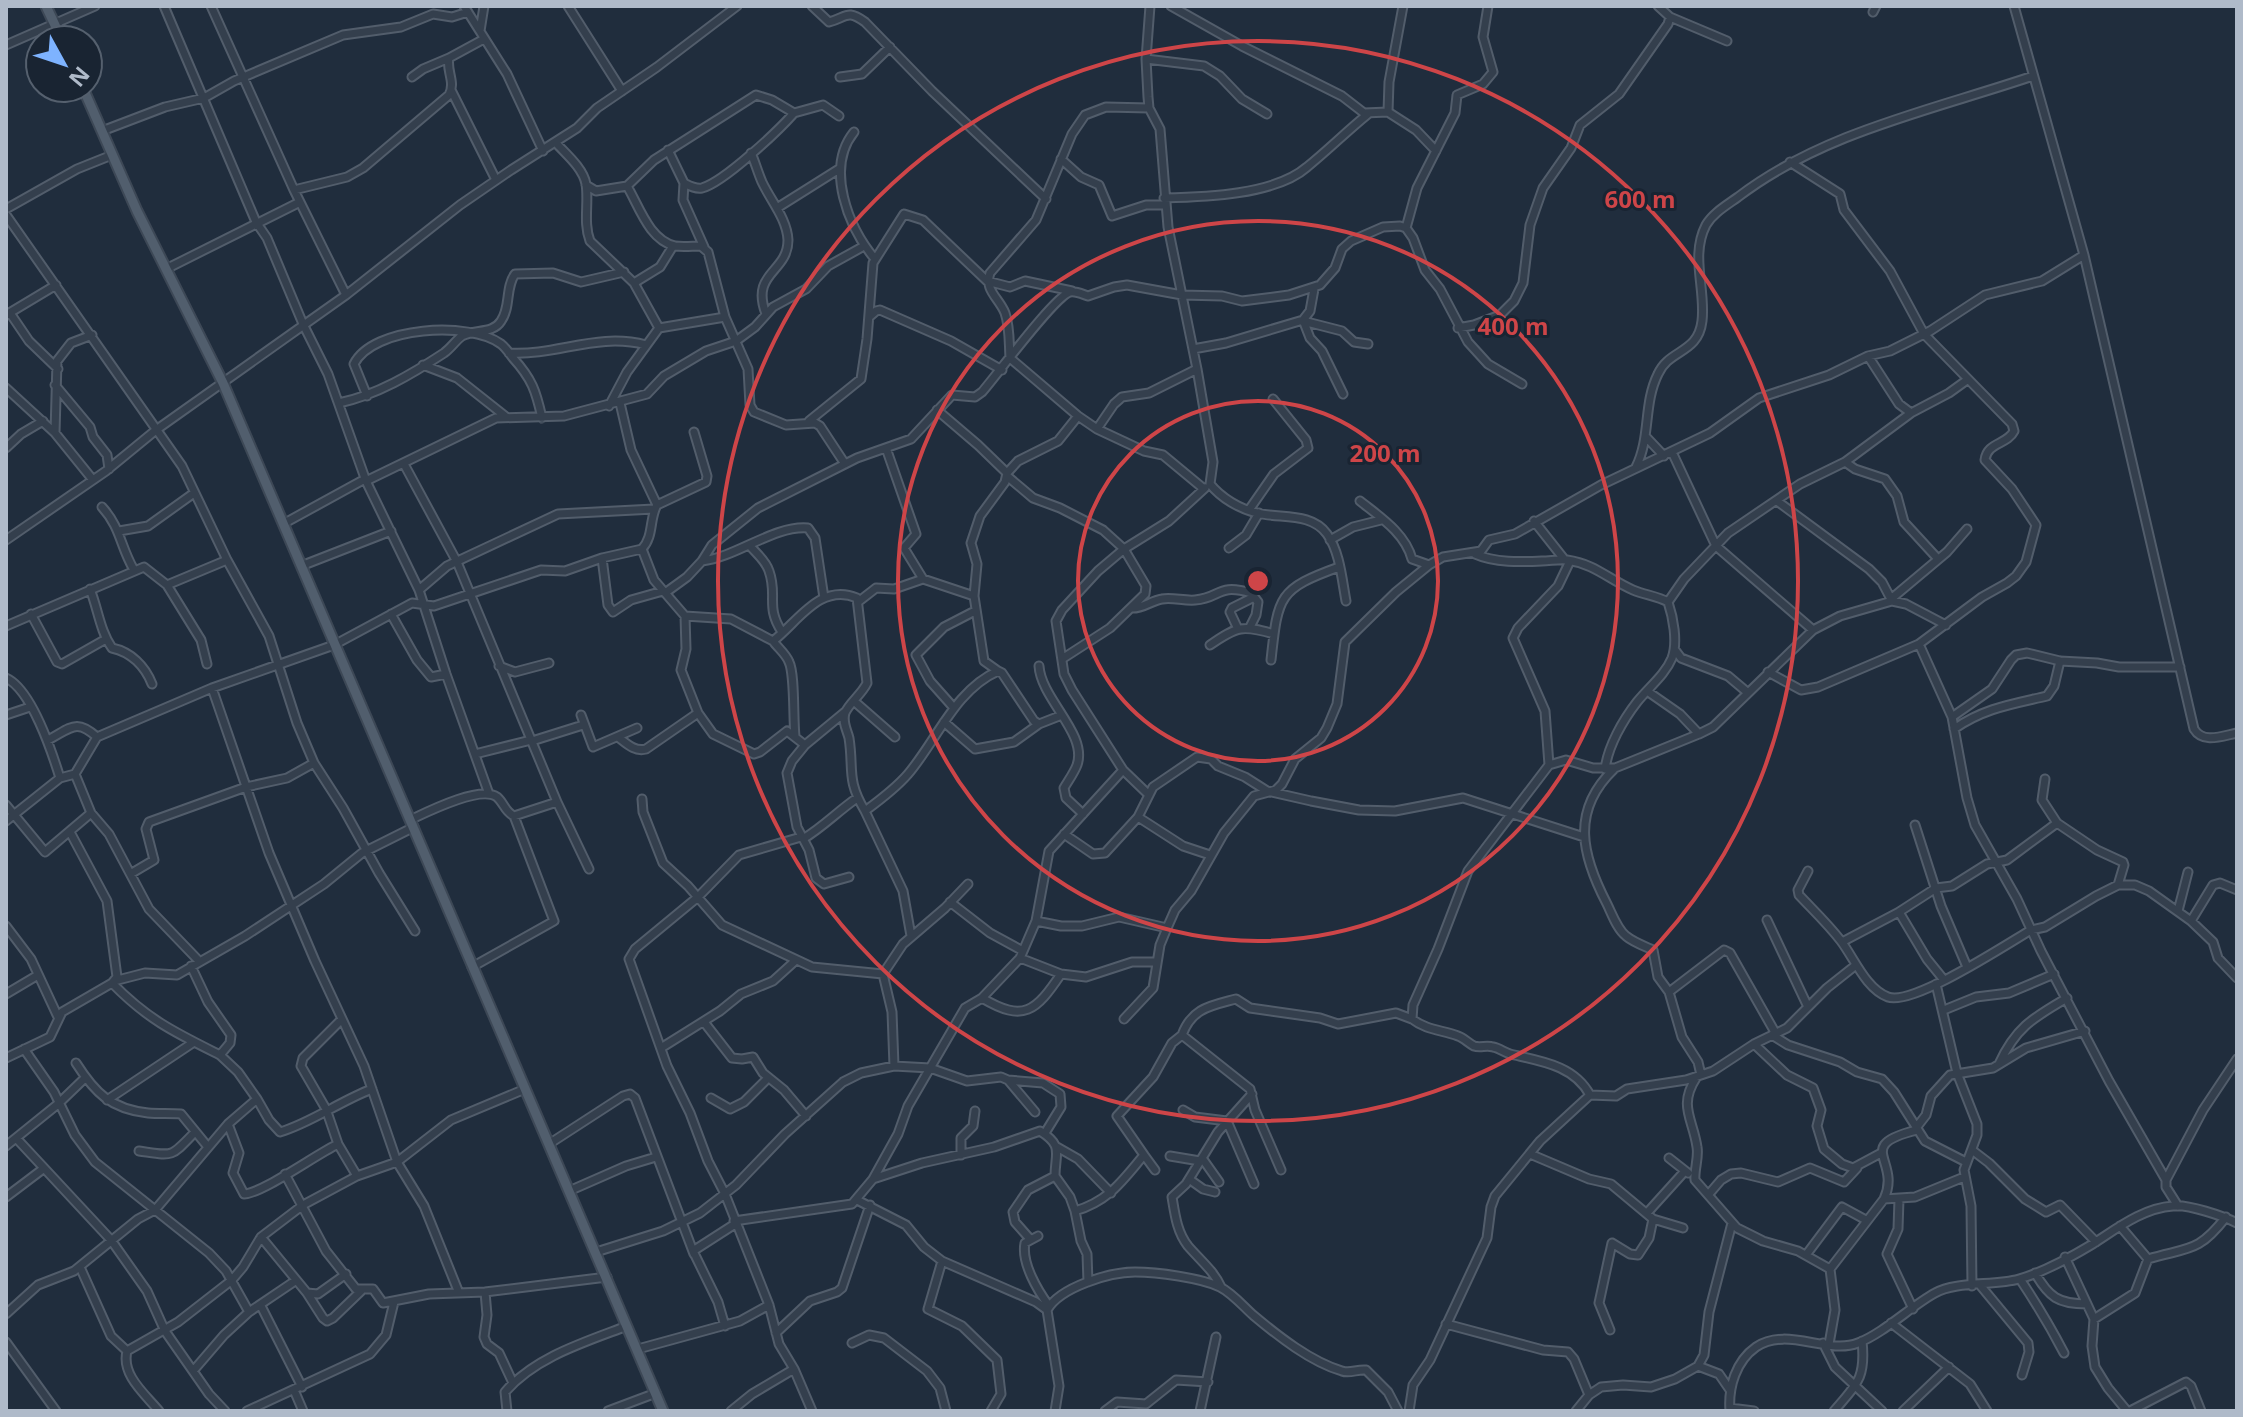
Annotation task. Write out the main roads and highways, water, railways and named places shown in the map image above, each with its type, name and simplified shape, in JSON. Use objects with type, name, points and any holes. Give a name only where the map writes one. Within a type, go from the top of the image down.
[{"type":"main road","points":[[90,104],[166,269],[223,383],[663,1411]]}]
